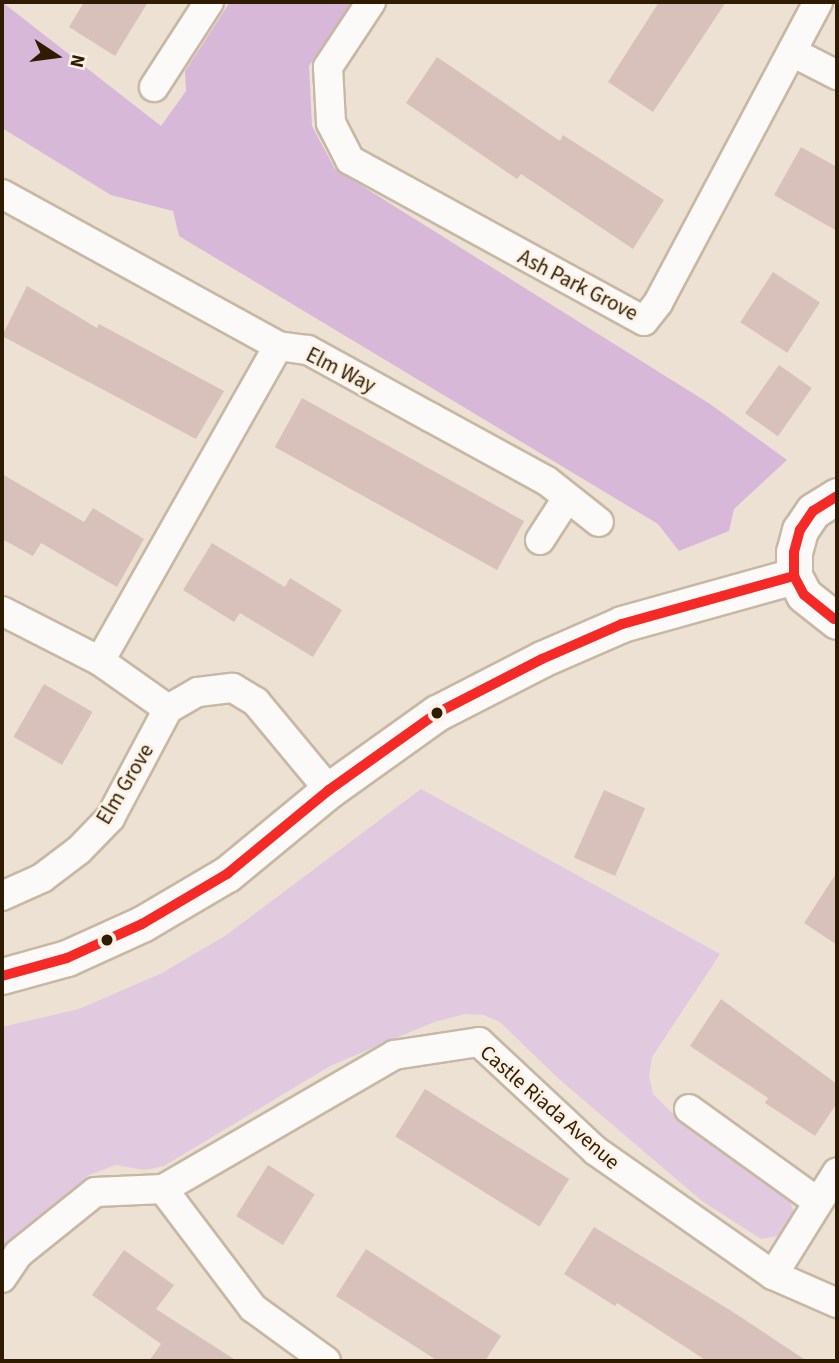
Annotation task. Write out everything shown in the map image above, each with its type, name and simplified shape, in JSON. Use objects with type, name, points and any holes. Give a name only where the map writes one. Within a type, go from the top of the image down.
[{"type":"street","points":[[155,87],[209,2]]},
{"type":"street","name":"Ash Park Grove","points":[[371,2],[328,67],[331,123],[349,160],[644,321],[658,303],[818,2]]},
{"type":"street","points":[[792,52],[837,75]]},
{"type":"street","name":"Elm Way","points":[[2,194],[278,346],[308,350],[547,481],[566,500],[599,522]]},
{"type":"street","points":[[100,661],[278,346]]},
{"type":"street","points":[[837,496],[813,511],[800,530],[794,576],[818,610],[837,621]]},
{"type":"street","points":[[540,540],[566,500]]},
{"type":"street","points":[[2,976],[67,957],[142,924],[227,874],[329,790],[438,713],[542,659],[622,624],[794,576]]},
{"type":"street","points":[[2,611],[100,661],[168,709],[198,692],[233,688],[256,702],[329,790]]},
{"type":"street","name":"Elm Grove","points":[[2,896],[42,878],[79,850],[110,818],[168,709]]},
{"type":"street","name":"Castle Riada Avenue","points":[[2,1278],[18,1254],[95,1192],[163,1189],[394,1055],[479,1042],[596,1151],[773,1275],[837,1303]]},
{"type":"street","points":[[689,1109],[818,1202]]},
{"type":"street","points":[[773,1275],[837,1172]]},
{"type":"street","points":[[163,1189],[253,1308],[326,1361]]},
{"type":"shaded area","points":[[2,2],[161,126],[186,91],[185,71],[230,2],[352,2],[309,66],[312,126],[335,169],[710,404],[787,460],[734,509],[729,531],[679,551],[658,524],[179,236],[173,211],[111,195],[2,128]]},
{"type":"shaded area","points":[[421,789],[720,954],[652,1057],[649,1076],[653,1094],[671,1112],[788,1194],[794,1213],[790,1227],[778,1236],[761,1239],[702,1201],[559,1079],[500,1022],[484,1015],[465,1014],[434,1022],[330,1066],[164,1166],[144,1170],[116,1165],[89,1175],[57,1204],[2,1272],[2,1027],[79,1009],[160,974],[225,936]]},
{"type":"building","points":[[84,2],[148,2],[115,56],[69,27]]},
{"type":"building","points":[[659,2],[726,2],[653,112],[608,82]]},
{"type":"building","points":[[437,57],[560,141],[563,135],[664,200],[633,249],[521,174],[517,179],[406,103]]},
{"type":"building","points":[[801,147],[837,167],[837,231],[774,195]]},
{"type":"building","points":[[773,272],[820,302],[787,353],[740,322]]},
{"type":"building","points":[[27,286],[97,328],[99,324],[224,391],[196,439],[2,336]]},
{"type":"building","points":[[779,365],[812,388],[778,436],[745,413]]},
{"type":"building","points":[[302,398],[524,521],[497,570],[275,447]]},
{"type":"building","points":[[2,474],[84,522],[93,508],[144,539],[117,587],[41,543],[33,556],[2,539]]},
{"type":"building","points":[[212,543],[285,587],[290,578],[342,610],[313,657],[240,613],[234,622],[183,590]]},
{"type":"building","points":[[44,684],[92,712],[62,765],[14,737]]},
{"type":"building","points":[[604,790],[645,808],[615,876],[574,858]]},
{"type":"building","points":[[837,872],[837,945],[804,923]]},
{"type":"building","points":[[721,999],[837,1084],[837,1103],[815,1136],[765,1103],[768,1098],[690,1046]]},
{"type":"building","points":[[425,1089],[569,1179],[539,1227],[395,1136]]},
{"type":"building","points":[[268,1165],[315,1194],[283,1245],[236,1216]]},
{"type":"building","points":[[594,1227],[807,1361],[707,1361],[617,1303],[615,1306],[564,1274]]},
{"type":"building","points":[[366,1249],[501,1336],[485,1361],[438,1361],[336,1296]]},
{"type":"building","points":[[124,1250],[174,1285],[156,1309],[237,1361],[149,1361],[161,1344],[92,1295]]},
{"type":"transit line","points":[[834,619],[804,595],[794,576],[794,552],[800,530],[813,511],[837,496]]},
{"type":"transit line","points":[[2,976],[67,958],[142,924],[227,874],[329,790],[437,713],[542,659],[622,624],[794,576]]}]
